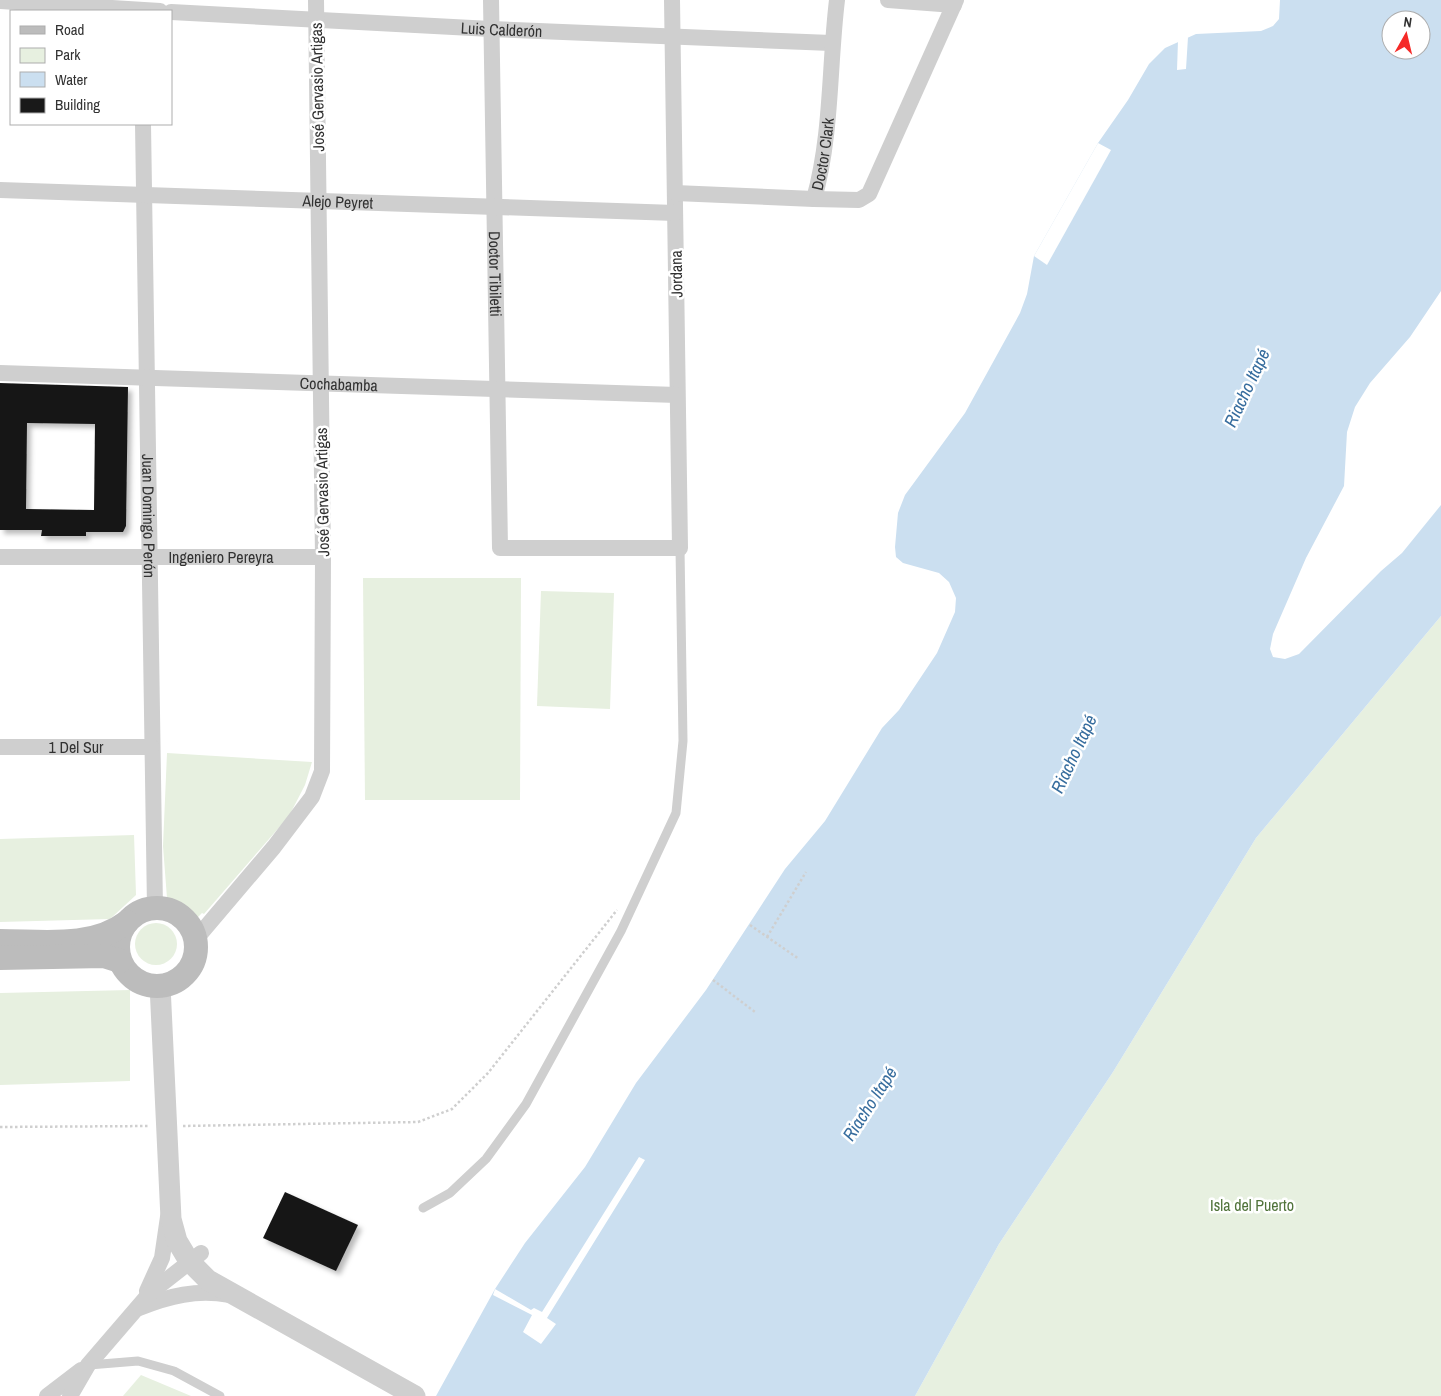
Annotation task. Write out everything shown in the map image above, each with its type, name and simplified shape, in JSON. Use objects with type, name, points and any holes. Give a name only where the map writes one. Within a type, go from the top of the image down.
[{"type":"main road","points":[[0,941],[94,940],[115,931],[127,922],[145,910],[155,908],[166,909],[181,917],[191,930],[195,940],[195,953],[191,965],[183,975],[166,984],[148,984],[136,980],[127,972],[120,961],[118,941],[127,922]]},
{"type":"main road","points":[[0,958],[104,956],[120,961]]},
{"type":"street","name":"José Gervasio Artigas","points":[[195,940],[274,847],[312,797],[322,771],[324,557],[316,0]]},
{"type":"street","name":"Doctor Tibiletti","points":[[491,0],[500,548],[680,548]]},
{"type":"street","name":"Jordana","points":[[672,0],[680,548]]},
{"type":"street","name":"Doctor Clark","points":[[674,193],[814,199],[823,167],[831,44],[837,0]]},
{"type":"street","points":[[814,199],[859,200],[869,194],[955,3],[888,0]]},
{"type":"street","points":[[0,1],[141,7],[155,10]]},
{"type":"street","name":"Luis Calderón","points":[[172,12],[672,38],[831,44]]},
{"type":"street","name":"Juan Domingo Perón","points":[[143,125],[151,747],[155,908]]},
{"type":"street","name":"Alejo Peyret","points":[[0,190],[675,212]]},
{"type":"street","name":"Cochabamba","points":[[0,372],[677,394]]},
{"type":"street","name":"Ingeniero Pereyra","points":[[0,557],[324,557]]},
{"type":"street","name":"1 Del Sur","points":[[0,747],[151,747]]},
{"type":"street","points":[[138,1307],[162,1258],[167,1232],[172,1126],[166,984]]},
{"type":"street","points":[[172,1126],[186,1219],[195,1257]]},
{"type":"street","points":[[168,1195],[177,1241],[195,1257],[208,1280],[415,1396]]},
{"type":"street","points":[[70,1396],[88,1365],[150,1293],[195,1257]]},
{"type":"street","points":[[138,1307],[164,1298],[200,1292],[241,1298]]},
{"type":"street","points":[[47,1396],[88,1365]]},
{"type":"lane","points":[[423,1208],[450,1193],[486,1160],[526,1104],[621,931],[676,813],[683,741],[680,548]]},
{"type":"lane","points":[[88,1365],[138,1361],[174,1371],[220,1396]]},
{"type":"path","points":[[767,937],[806,872]]},
{"type":"path","points":[[0,1127],[418,1122],[452,1108],[488,1073],[622,904]]},
{"type":"path","points":[[750,925],[799,959]]},
{"type":"path","points":[[713,980],[755,1012]]},
{"type":"green space","points":[[363,578],[521,578],[520,800],[365,800]]},
{"type":"green space","points":[[541,591],[614,593],[610,709],[537,706]]},
{"type":"green space","name":"Isla del Puerto","points":[[1441,616],[1441,1396],[915,1396],[999,1244],[1113,1072],[1256,838]]},
{"type":"green space","points":[[167,753],[312,762],[305,785],[289,816],[204,914],[202,913],[195,920],[182,905],[167,898],[163,846]]},
{"type":"green space","points":[[134,835],[136,895],[110,919],[0,922],[0,839]]},
{"type":"green space","points":[[160,923],[168,926],[174,932],[177,944],[174,956],[168,962],[152,965],[144,962],[138,956],[135,940],[138,932],[144,926]]},
{"type":"green space","points":[[130,990],[130,1081],[0,1085],[0,993]]},
{"type":"green space","points":[[141,1375],[191,1396],[123,1396]]},
{"type":"water","name":"Riacho Itapé","points":[[1280,0],[1441,0],[1441,291],[1410,337],[1370,383],[1355,407],[1347,432],[1344,486],[1306,558],[1273,634],[1270,649],[1273,657],[1285,659],[1299,654],[1381,571],[1402,553],[1441,505],[1441,616],[1256,838],[1113,1072],[999,1244],[915,1396],[436,1396],[495,1289],[525,1243],[585,1167],[636,1083],[706,990],[785,869],[825,821],[882,728],[899,710],[937,653],[955,612],[956,598],[949,582],[939,573],[903,563],[896,557],[898,513],[905,495],[965,413],[1020,313],[1027,294],[1034,256],[1098,143],[1128,100],[1149,64],[1165,48],[1196,34],[1261,31],[1273,26],[1279,19]]},
{"type":"pier","points":[[1188,37],[1186,69],[1177,70],[1178,41]]},
{"type":"pier","points":[[1098,143],[1111,150],[1047,265],[1034,256]]},
{"type":"pier","points":[[639,1157],[645,1160],[547,1318],[556,1324],[541,1344],[523,1332],[532,1315],[493,1295],[495,1289],[531,1310],[534,1308],[542,1312]]},
{"type":"building","points":[[0,383],[128,387],[126,526],[123,532],[86,532],[86,536],[41,536],[42,530],[0,530]],"holes":[[[27,423],[95,424],[94,510],[26,509]]]},
{"type":"building","points":[[285,1192],[358,1225],[336,1271],[263,1238]]}]
